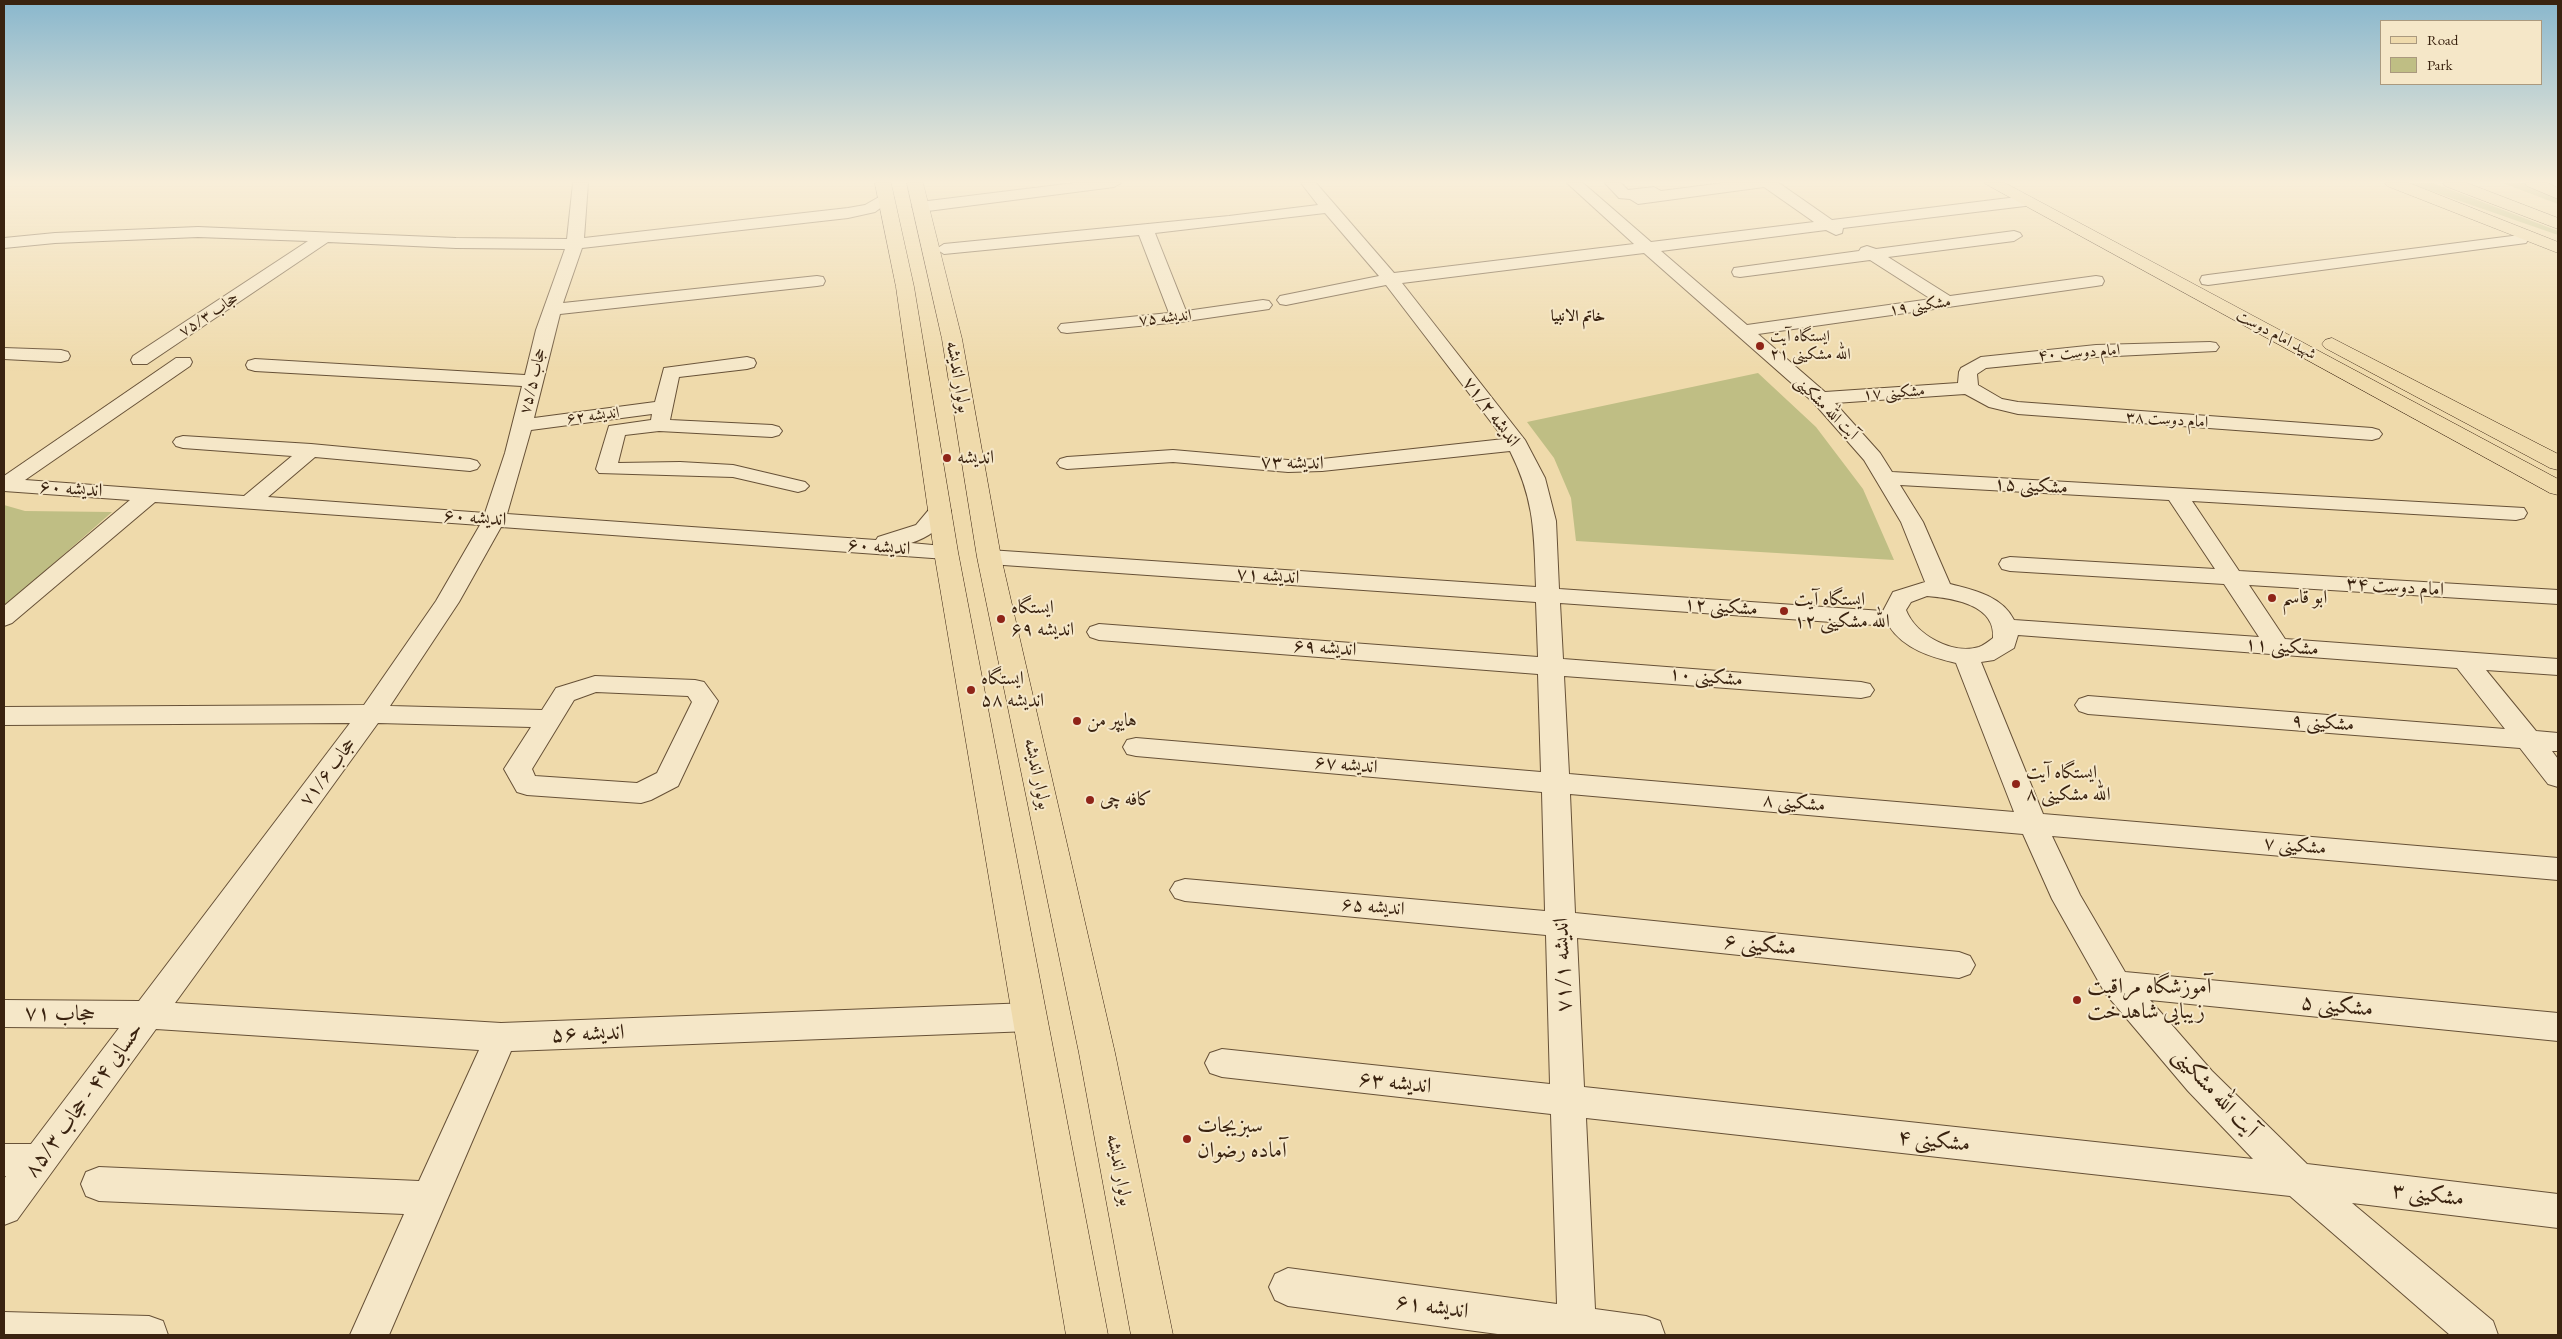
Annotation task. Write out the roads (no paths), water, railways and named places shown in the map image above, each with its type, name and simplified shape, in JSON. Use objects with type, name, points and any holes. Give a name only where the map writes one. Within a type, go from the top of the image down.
[{"type":"main road","name":"بولوار اندیشه","points":[[896,245],[906,287],[946,552],[1087,1335]]},
{"type":"main road","name":"بولوار اندیشه","points":[[930,245],[952,340],[988,557],[1097,1053],[1152,1335]]},
{"type":"main road","name":"شهید امام دوست","points":[[2121,245],[2558,488]]},
{"type":"main road","name":"شهید امام دوست","points":[[2136,245],[2208,280],[2558,464]]},
{"type":"main road","points":[[906,287],[939,283]]},
{"type":"street","name":"حجاب ۷۵/۳","points":[[4,485],[182,362],[140,360],[313,245]]},
{"type":"street","name":"حجاب ۷۵/۵","points":[[494,520],[522,424],[552,309],[574,245]]},
{"type":"street","points":[[944,249],[979,245]]},
{"type":"street","points":[[1152,245],[1180,317]]},
{"type":"street","name":"اندیشه ۷۱/۲","points":[[1361,245],[1390,279],[1517,444],[1534,478],[1545,520],[1547,595]]},
{"type":"street","name":"آیت الله مشکینی","points":[[1646,245],[1820,398],[1874,458],[1912,522],[1940,589]]},
{"type":"street","points":[[1286,300],[1390,279],[1670,245]]},
{"type":"street","points":[[1859,245],[1947,302]]},
{"type":"street","points":[[1740,272],[1944,245]]},
{"type":"street","points":[[2208,280],[2477,245]]},
{"type":"street","points":[[552,309],[817,281]]},
{"type":"street","name":"مشکینی ۱۹","points":[[1744,331],[2096,282]]},
{"type":"street","name":"اندیشه ۷۵","points":[[1067,328],[1180,317],[1263,305]]},
{"type":"street","name":"امام دوست ۴۰","points":[[1968,388],[1968,372],[1982,363],[2096,351],[2210,347]]},
{"type":"street","points":[[4,353],[61,356]]},
{"type":"street","points":[[661,416],[672,372],[746,364]]},
{"type":"street","points":[[256,366],[532,381]]},
{"type":"street","name":"مشکینی ۱۷","points":[[1820,398],[1968,388]]},
{"type":"street","name":"امام دوست ۳۸","points":[[1968,388],[1996,403],[2018,408],[2372,434]]},
{"type":"street","points":[[772,430],[661,416],[616,430],[606,469],[680,468],[733,471],[798,486]]},
{"type":"street","name":"اندیشه ۶۲","points":[[522,424],[661,416]]},
{"type":"street","points":[[183,442],[311,450],[470,465]]},
{"type":"street","name":"اندیشه ۷۳","points":[[1067,462],[1174,456],[1288,466],[1322,465],[1517,444]]},
{"type":"street","points":[[250,502],[311,450]]},
{"type":"street","name":"مشکینی ۱۵","points":[[1886,478],[2516,513]]},
{"type":"street","name":"اندیشه ۶۰","points":[[4,485],[946,552]]},
{"type":"street","points":[[2176,494],[2278,647]]},
{"type":"street","points":[[4,618],[150,495]]},
{"type":"street","points":[[856,546],[876,544],[921,532],[933,524],[940,512]]},
{"type":"street","name":"حجاب ۷۱/۶","points":[[147,1015],[371,714],[447,602],[494,520]]},
{"type":"street","name":"اندیشه ۷۱","points":[[988,557],[1547,595]]},
{"type":"street","name":"امام دوست ۳۴","points":[[2010,564],[2558,597]]},
{"type":"street","points":[[1940,589],[1982,602],[1993,610],[2006,627],[2005,642],[1990,653],[1966,656],[1950,654],[1921,644],[1910,636],[1895,619],[1894,610],[1896,602],[1913,591],[1940,589]]},
{"type":"street","name":"مشکینی ۱۲","points":[[1547,595],[1895,619]]},
{"type":"street","name":"اندیشه ۷۱/۱","points":[[1547,595],[1569,1102],[1576,1331]]},
{"type":"street","name":"مشکینی ۱۱","points":[[2006,627],[2558,667]]},
{"type":"street","name":"اندیشه ۶۹","points":[[1099,632],[1551,665]]},
{"type":"street","name":"آیت الله مشکینی","points":[[1966,656],[2032,823],[2066,899],[2116,984],[2200,1081],[2298,1180],[2479,1335]]},
{"type":"street","points":[[2464,660],[2558,777]]},
{"type":"street","name":"مشکینی ۱۰","points":[[1551,665],[1862,690]]},
{"type":"street","points":[[595,684],[695,688],[704,701],[668,779],[641,793],[527,785],[518,769],[549,719],[565,694],[595,684]]},
{"type":"street","name":"مشکینی ۹","points":[[2088,706],[2558,742]]},
{"type":"street","points":[[4,716],[371,714],[549,719]]},
{"type":"street","name":"اندیشه ۶۷","points":[[1136,747],[1556,783]]},
{"type":"street","name":"مشکینی ۸","points":[[1556,783],[2032,823]]},
{"type":"street","name":"مشکینی ۷","points":[[2032,823],[2558,869]]},
{"type":"street","name":"اندیشه ۶۵","points":[[1185,890],[1561,924]]},
{"type":"street","name":"مشکینی ۶","points":[[1561,924],[1959,965]]},
{"type":"street","name":"مشکینی ۵","points":[[2116,984],[2558,1027]]},
{"type":"street","name":"حجاب ۷۱","points":[[4,1013],[147,1015]]},
{"type":"street","name":"اندیشه ۵۶","points":[[147,1015],[501,1037],[1030,1017]]},
{"type":"street","name":"حسابی ۴۴ - حجاب ۸۵/۳","points":[[4,1208],[147,1015]]},
{"type":"street","points":[[369,1335],[501,1037]]},
{"type":"street","name":"اندیشه ۶۳","points":[[1222,1063],[1569,1102]]},
{"type":"street","name":"مشکینی ۴","points":[[1569,1102],[2298,1180]]},
{"type":"street","points":[[4,1160],[40,1160]]},
{"type":"street","name":"مشکینی ۳","points":[[2298,1180],[2558,1211]]},
{"type":"street","points":[[99,1184],[430,1198]]},
{"type":"street","name":"اندیشه ۶۱","points":[[1288,1287],[1576,1331],[1646,1335]]},
{"type":"street","points":[[4,1331],[149,1335]]},
{"type":"place","name":"ایستگاه آیت الله مشکینی ۲۱","points":[[1760,346]]},
{"type":"place","name":"اندیشه","points":[[947,458]]},
{"type":"place","name":"ابو قاسم","points":[[2272,598]]},
{"type":"place","name":"ایستگاه آیت الله مشکینی ۱۲","points":[[1784,611]]},
{"type":"place","name":"ایستگاه اندیشه ۶۹","points":[[1001,619]]},
{"type":"place","name":"ایستگاه اندیشه ۵۸","points":[[971,690]]},
{"type":"place","name":"هایپر من","points":[[1077,721]]},
{"type":"place","name":"ایستگاه آیت الله مشکینی ۸","points":[[2016,784]]},
{"type":"place","name":"کافه چی","points":[[1090,800]]},
{"type":"place","name":"آموزشگاه مراقبت زیبایی شاهدخت","points":[[2077,1000]]},
{"type":"place","name":"سبزیجات آماده رضوان","points":[[1187,1139]]},
{"type":"district","name":"خاتم الانبیا","points":[[1578,317]]}]
